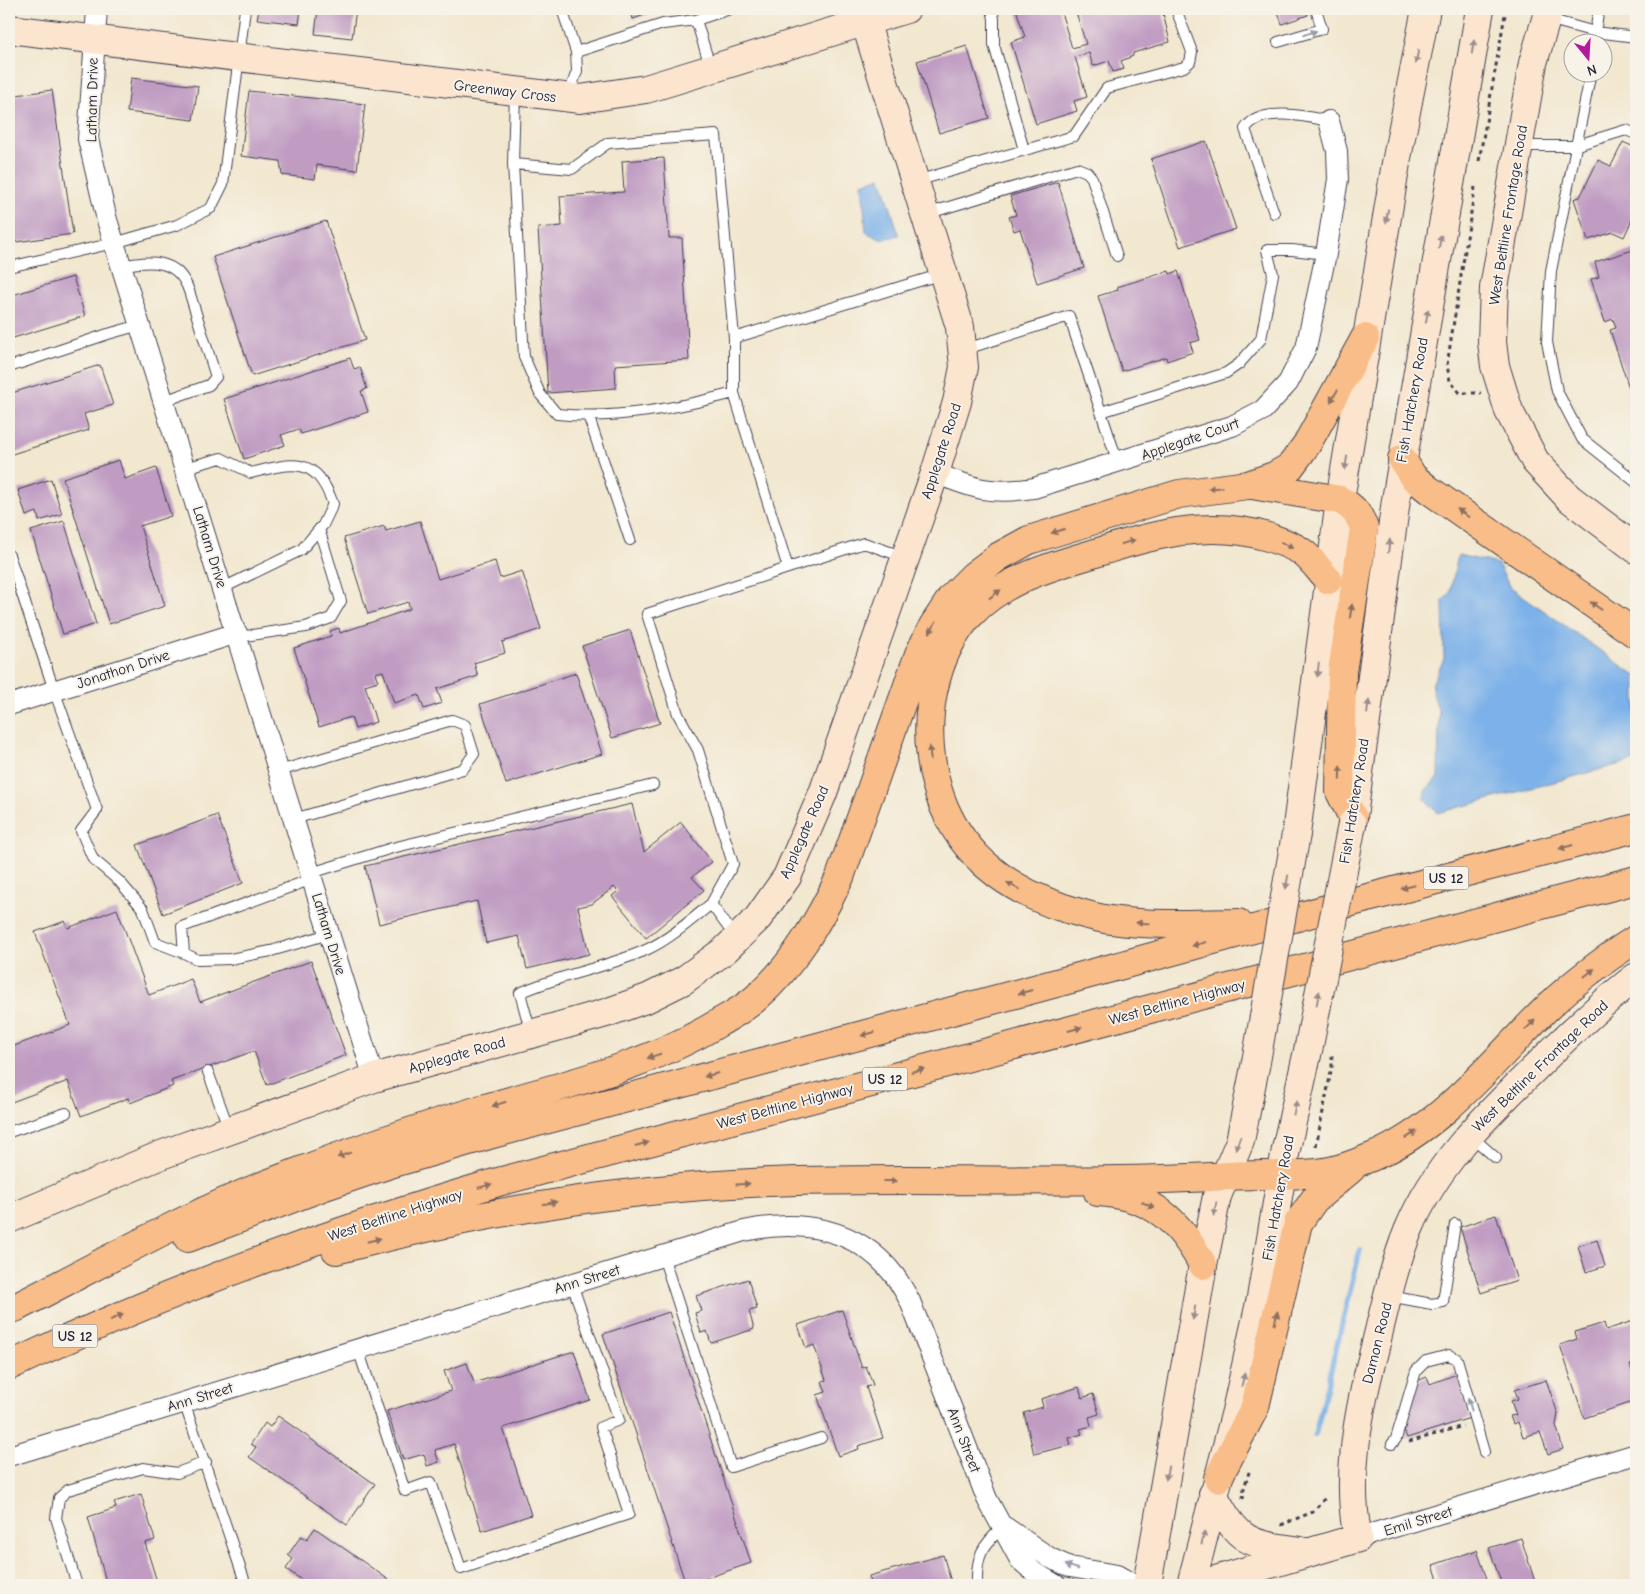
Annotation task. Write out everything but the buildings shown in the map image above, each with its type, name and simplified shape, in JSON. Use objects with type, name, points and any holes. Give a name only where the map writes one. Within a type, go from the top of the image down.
[{"type":"highway","points":[[12,1309],[192,1218],[281,1178],[424,1126],[668,1051],[744,1008],[757,998],[802,946],[824,911],[840,877],[919,654],[933,626],[952,597],[998,557],[1029,540],[1179,494],[1248,485],[1274,476],[1290,467],[1306,444],[1365,338]]},
{"type":"highway","points":[[1402,459],[1413,477],[1430,490],[1636,634]]},
{"type":"highway","points":[[1248,485],[1340,500],[1350,506],[1360,516],[1364,528],[1342,672],[1340,792],[1353,821]]},
{"type":"highway","points":[[1280,922],[1177,924],[1109,920],[1039,900],[1008,884],[987,868],[971,850],[953,825],[941,801],[932,772],[929,739],[930,708],[937,675],[948,647],[968,617],[993,594],[1021,578],[1063,562],[1167,532],[1198,528],[1227,528],[1262,536],[1303,552],[1328,580]]},
{"type":"highway","name":"US 12","points":[[12,1309],[196,1235],[390,1164],[489,1135],[1636,828]]},
{"type":"highway","name":"West Beltline Highway","points":[[9,1366],[142,1306],[222,1274],[396,1212],[498,1182],[1636,880]]},
{"type":"highway","points":[[1215,1486],[1255,1407],[1298,1224],[1309,1205],[1325,1188],[1352,1168],[1426,1125],[1552,1004],[1604,961],[1636,939]]},
{"type":"highway","points":[[142,1306],[249,1274],[369,1242],[433,1226],[557,1202],[673,1189],[796,1181],[1193,1179],[1333,1170],[1375,1155]]},
{"type":"highway","points":[[927,1181],[1102,1192],[1132,1197],[1170,1218],[1191,1243],[1202,1265]]},
{"type":"street","name":"Latham Drive","points":[[97,9],[88,139],[114,243],[312,876],[320,936],[374,1078]]},
{"type":"street","name":"Greenway Cross","points":[[9,29],[515,93],[594,99],[646,89],[711,69],[863,15],[906,9]]},
{"type":"street","name":"Fish Hatchery Road","points":[[1192,1585],[1215,1486],[1236,1410],[1261,1298],[1282,1173],[1320,1047],[1402,459],[1480,9]]},
{"type":"street","points":[[1147,1585],[1202,1265],[1217,1196],[1240,1141],[1256,1062],[1306,771],[1328,580],[1365,338],[1425,11]]},
{"type":"street","name":"West Beltline Frontage Road","points":[[1548,14],[1533,63],[1518,146],[1494,288],[1492,342],[1508,411],[1535,461],[1569,498],[1636,548]]},
{"type":"street","name":"Applegate Road","points":[[9,1219],[161,1155],[374,1078],[606,1013],[648,998],[684,980],[736,939],[758,918],[787,877],[823,793],[904,557],[935,473],[957,402],[964,367],[960,327],[863,15]]},
{"type":"street","name":"Applegate Court","points":[[935,473],[970,487],[1005,492],[1034,488],[1232,426],[1263,410],[1288,383],[1306,348],[1326,254],[1338,179],[1337,151],[1329,121]]},
{"type":"street","name":"Jonathon Drive","points":[[9,705],[238,635]]},
{"type":"street","name":"West Beltline Frontage Road","points":[[1449,1159],[1469,1134],[1564,1040],[1636,977]]},
{"type":"street","name":"Damon Road","points":[[1358,1538],[1353,1505],[1356,1436],[1369,1374],[1408,1232],[1424,1198],[1449,1159]]},
{"type":"street","name":"Ann Street","points":[[9,1456],[744,1231],[772,1225],[802,1225],[830,1231],[858,1244],[878,1258],[894,1275],[910,1301],[980,1482],[995,1514],[1004,1526],[1020,1560],[1056,1585]]},
{"type":"street","name":"Emil Street","points":[[1199,1585],[1636,1454]]},
{"type":"street","points":[[1215,1486],[1227,1520],[1242,1537],[1260,1545],[1310,1552]]},
{"type":"street","name":"Ann Street","points":[[1004,1526],[1050,1558],[1070,1567],[1117,1575],[1134,1585]]},
{"type":"lane","points":[[9,267],[114,243],[177,225],[211,208],[223,184],[245,9]]},
{"type":"lane","points":[[562,9],[576,52],[577,71],[568,98]]},
{"type":"lane","points":[[576,52],[662,24],[696,20],[730,9]]},
{"type":"lane","points":[[992,9],[994,45],[1024,150]]},
{"type":"lane","points":[[914,181],[1074,136],[1108,88],[1184,67],[1190,62],[1192,52],[1176,9]]},
{"type":"lane","points":[[1278,42],[1322,29],[1316,9]]},
{"type":"lane","points":[[1548,14],[1595,32],[1599,9]]},
{"type":"lane","points":[[696,20],[711,69]]},
{"type":"lane","points":[[1612,34],[1636,37]]},
{"type":"lane","points":[[1589,82],[1574,146],[1551,271],[1547,342],[1557,390],[1582,439],[1636,482]]},
{"type":"lane","points":[[515,93],[513,164],[524,357],[540,394],[557,414],[589,418],[688,404],[734,393]]},
{"type":"lane","points":[[1274,213],[1245,129],[1250,122],[1262,117],[1295,114],[1329,121]]},
{"type":"lane","points":[[1518,146],[1574,146],[1626,130],[1636,134]]},
{"type":"lane","points":[[513,164],[572,169],[608,143],[716,135],[734,338],[734,393],[788,568]]},
{"type":"lane","points":[[925,214],[1077,168],[1087,172],[1092,178],[1117,256]]},
{"type":"lane","points":[[1101,412],[1226,373],[1238,364],[1261,339],[1273,274],[1267,250],[1292,250],[1326,254]]},
{"type":"lane","points":[[121,266],[146,261],[173,267],[185,279],[189,291],[216,377],[209,385],[164,401]]},
{"type":"lane","points":[[734,338],[943,274]]},
{"type":"lane","points":[[962,350],[1069,316],[1118,463]]},
{"type":"lane","points":[[9,368],[140,325]]},
{"type":"lane","points":[[589,418],[630,540]]},
{"type":"lane","points":[[185,468],[221,458],[251,472],[285,464],[308,467],[326,483],[333,504],[319,529],[301,550],[223,588]]},
{"type":"lane","points":[[238,635],[306,627],[331,618],[341,601],[319,529]]},
{"type":"lane","points":[[531,1034],[520,993],[547,981],[648,949],[675,933],[711,904],[733,864],[698,750],[678,714],[646,614],[864,543],[904,557]]},
{"type":"lane","points":[[9,555],[54,690],[97,810],[81,831],[93,859],[120,882],[143,909],[156,942],[198,960],[230,959],[271,951],[320,936]]},
{"type":"lane","points":[[280,771],[452,720],[465,725],[474,754],[463,769],[294,819]]},
{"type":"lane","points":[[184,953],[182,928],[312,876],[392,848],[653,785]]},
{"type":"lane","points":[[711,904],[736,939]]},
{"type":"lane","points":[[208,1072],[229,1130]]},
{"type":"lane","points":[[9,1132],[66,1112]]},
{"type":"lane","points":[[1469,1134],[1496,1158]]},
{"type":"lane","points":[[1389,1296],[1432,1304],[1443,1302],[1455,1224]]},
{"type":"lane","points":[[662,1256],[731,1467],[821,1438]]},
{"type":"lane","points":[[358,1349],[406,1490],[431,1482],[461,1570],[629,1514],[601,1427],[619,1420],[572,1284]]},
{"type":"lane","points":[[1397,1444],[1396,1439],[1416,1372],[1426,1361],[1449,1354],[1457,1359],[1484,1452]]},
{"type":"lane","points":[[184,1402],[206,1462],[246,1585]]},
{"type":"lane","points":[[77,1585],[56,1518],[59,1498],[68,1490],[143,1468],[177,1473],[206,1462]]},
{"type":"lane","points":[[976,1585],[976,1562],[986,1544],[1004,1526]]},
{"type":"path","points":[[1478,167],[1506,9]]},
{"type":"path","points":[[1470,393],[1460,393],[1455,388],[1450,381],[1447,365],[1476,177]]},
{"type":"path","points":[[1316,1146],[1332,1067],[1320,1047]]},
{"type":"path","points":[[1397,1444],[1475,1422]]},
{"type":"water","points":[[881,177],[899,235],[882,240],[866,232],[862,183]]},
{"type":"water","points":[[1458,555],[1498,564],[1509,586],[1636,676],[1636,760],[1438,813],[1424,798],[1425,791],[1438,777],[1439,713],[1432,690],[1433,682],[1444,659],[1443,600],[1450,593]]},
{"type":"waterway","points":[[1315,1435],[1360,1250]]}]
